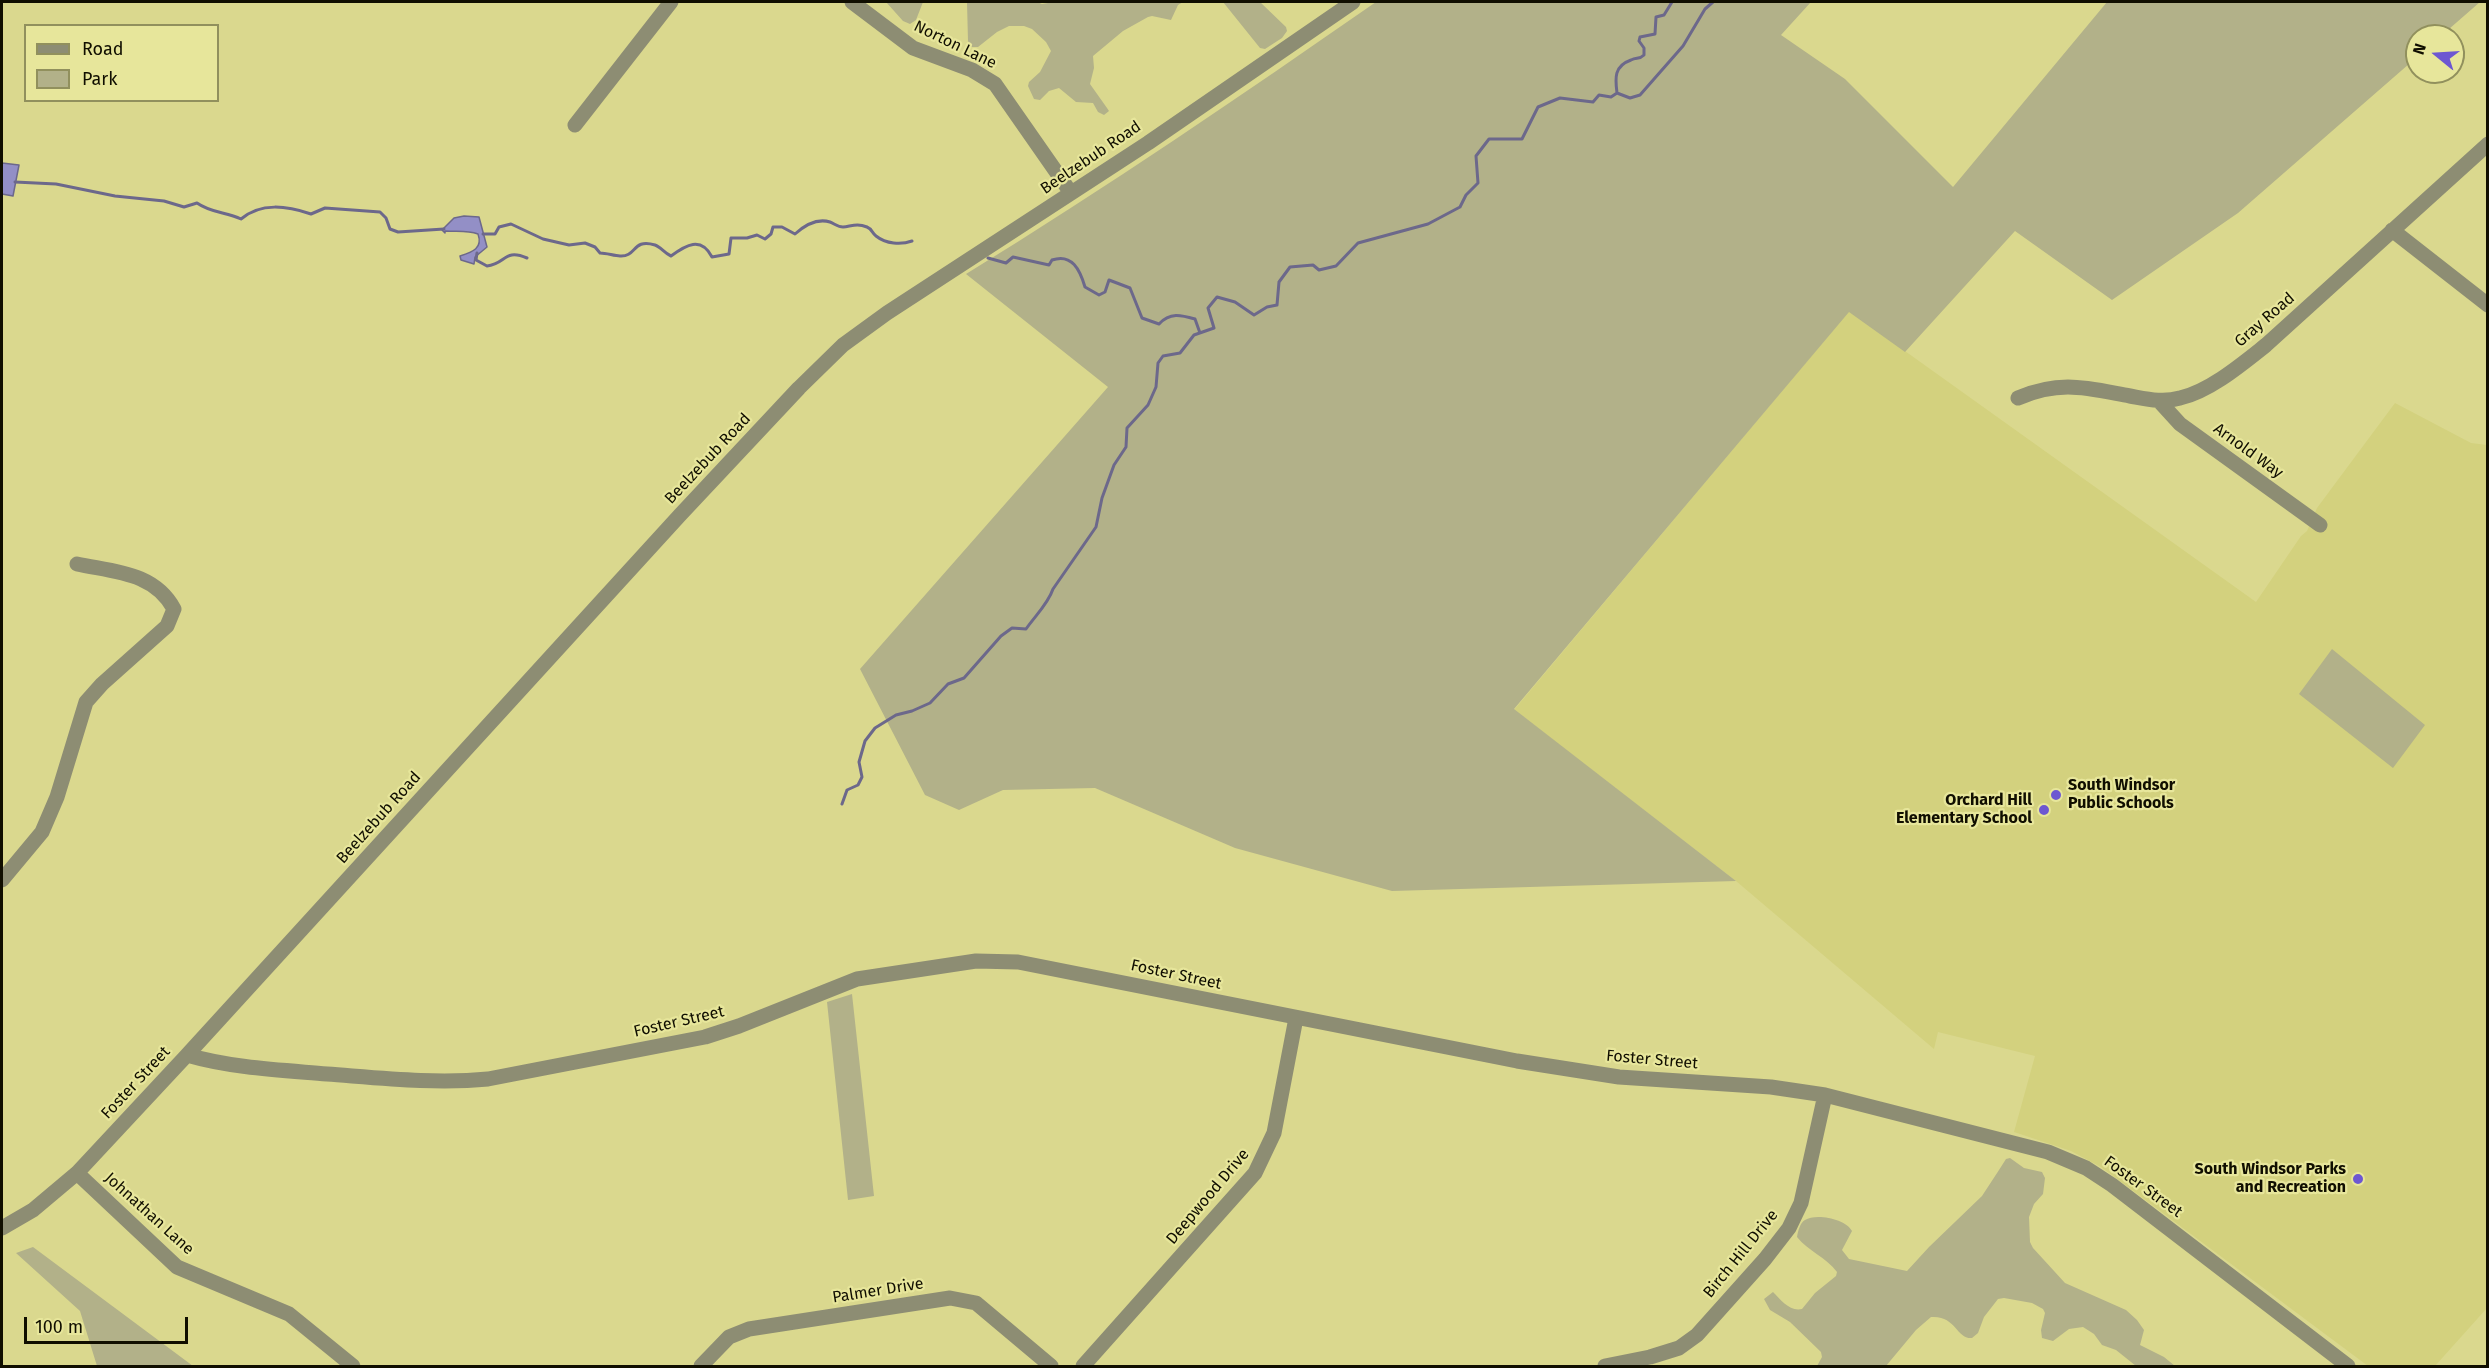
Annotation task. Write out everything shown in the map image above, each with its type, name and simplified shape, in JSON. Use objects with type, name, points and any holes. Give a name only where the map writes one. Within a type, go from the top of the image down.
[{"type":"street","points":[[575,125],[670,2]]},
{"type":"street","name":"Norton Lane","points":[[852,2],[913,48],[972,70],[994,84],[1071,193]]},
{"type":"street","name":"Beelzebub Road","points":[[187,1055],[799,388],[843,345],[887,312],[1071,193],[1353,2]]},
{"type":"street","name":"Gray Road","points":[[2018,398],[2041,388],[2068,386],[2159,401],[2182,398],[2229,375],[2266,345],[2487,144]]},
{"type":"street","points":[[2392,230],[2487,305]]},
{"type":"street","name":"Arnold Way","points":[[2159,401],[2180,424],[2319,525]]},
{"type":"street","points":[[2,880],[42,832],[57,797],[86,702],[102,684],[167,626],[174,609],[166,594],[144,578],[77,564]]},
{"type":"street","name":"Foster Street","points":[[2,1228],[33,1210],[76,1173],[187,1055],[211,1062],[256,1068],[360,1077],[453,1082],[488,1079],[705,1037],[857,979],[976,961],[1018,962],[1464,1051],[1619,1077],[1771,1087],[1826,1095],[2048,1152],[2086,1168],[2140,1205],[2348,1366]]},
{"type":"street","name":"Deepwood Drive","points":[[1083,1366],[1255,1173],[1274,1133],[1296,1018]]},
{"type":"street","name":"Birch Hill Drive","points":[[1605,1366],[1650,1358],[1679,1348],[1697,1335],[1765,1259],[1789,1228],[1801,1203],[1826,1095]]},
{"type":"street","name":"Johnathan Lane","points":[[76,1173],[177,1267],[289,1314],[353,1366]]},
{"type":"street","name":"Palmer Drive","points":[[701,1366],[729,1337],[750,1329],[950,1298],[976,1303],[1051,1366]]},
{"type":"shaded area","points":[[2,163],[19,165],[13,196],[2,194]]},
{"type":"shaded area","points":[[479,217],[487,247],[475,257],[474,264],[461,260],[460,256],[476,249],[479,243],[478,234],[462,231],[445,231],[445,233],[442,230],[454,218]]},
{"type":"shaded area","name":"South Windsor Public Schools","points":[[1849,311],[2256,602],[2301,536],[2307,531],[2317,508],[2395,403],[2471,443],[2487,445],[2487,1308],[2435,1366],[2368,1366],[2101,1167],[2071,1151],[2014,1132],[2035,1056],[1938,1032],[1934,1049],[1736,881],[1514,710]]},
{"type":"green space","points":[[886,2],[923,2],[916,20],[910,24],[903,21]]},
{"type":"green space","points":[[967,2],[1037,2],[1042,4],[1054,2],[1183,2],[1178,5],[1171,20],[1148,17],[1123,31],[1093,56],[1094,68],[1090,84],[1109,111],[1104,115],[1098,112],[1093,103],[1076,102],[1059,88],[1049,91],[1040,100],[1034,99],[1028,86],[1029,82],[1040,72],[1051,51],[1046,42],[1032,29],[1024,26],[1009,26],[978,47],[971,47],[968,41]]},
{"type":"green space","points":[[1223,2],[1260,2],[1286,27],[1287,31],[1282,38],[1265,49],[1260,48]]},
{"type":"green space","points":[[1376,2],[1811,2],[1781,35],[1845,79],[1953,187],[2107,2],[2480,2],[2455,24],[2405,24],[2405,67],[2238,213],[2112,300],[2015,231],[1905,352],[1849,312],[1514,709],[1736,881],[1392,891],[1235,848],[1095,788],[1003,790],[959,810],[925,795],[860,669],[1108,387],[966,274],[1173,141]]},
{"type":"green space","points":[[2332,649],[2425,725],[2393,768],[2299,694]]},
{"type":"green space","points":[[852,994],[874,1196],[848,1200],[827,1002]]},
{"type":"green space","points":[[2010,1158],[2024,1168],[2042,1172],[2045,1178],[2043,1194],[2034,1204],[2029,1217],[2030,1242],[2033,1248],[2065,1283],[2126,1310],[2144,1330],[2140,1345],[2164,1357],[2175,1366],[2136,1366],[2116,1350],[2102,1345],[2094,1334],[2083,1327],[2069,1329],[2053,1341],[2042,1338],[2041,1330],[2045,1313],[2043,1309],[2032,1303],[2004,1298],[1998,1299],[1984,1317],[1978,1333],[1972,1338],[1962,1335],[1946,1320],[1931,1317],[1916,1330],[1886,1366],[1817,1366],[1822,1357],[1821,1352],[1790,1322],[1770,1310],[1764,1299],[1773,1292],[1790,1307],[1802,1309],[1815,1293],[1836,1276],[1837,1272],[1833,1267],[1797,1237],[1805,1220],[1816,1217],[1830,1218],[1849,1227],[1852,1231],[1842,1250],[1849,1259],[1907,1271],[1982,1196],[2006,1159]]},
{"type":"green space","points":[[33,1247],[193,1366],[97,1366],[80,1311],[16,1253]]},
{"type":"waterway","points":[[1617,93],[1616,78],[1619,69],[1625,63],[1644,55],[1644,48],[1639,41],[1640,37],[1655,34],[1656,17],[1664,15],[1672,2]]},
{"type":"waterway","points":[[1617,93],[1630,98],[1640,95],[1683,46],[1705,9],[1713,2]]},
{"type":"waterway","points":[[842,804],[847,790],[858,785],[862,777],[859,762],[865,741],[875,728],[896,715],[930,703],[948,684],[964,678],[1001,636],[1012,628],[1026,629],[1041,610],[1096,527],[1102,498],[1114,465],[1126,447],[1127,428],[1148,405],[1156,387],[1158,363],[1163,356],[1180,353],[1194,335],[1214,328],[1208,308],[1217,297],[1235,302],[1254,315],[1267,307],[1277,305],[1279,282],[1290,267],[1313,265],[1319,270],[1336,266],[1358,243],[1428,224],[1460,207],[1466,195],[1478,183],[1476,156],[1489,139],[1522,139],[1538,107],[1560,98],[1593,102],[1599,95],[1611,97],[1617,93]]},
{"type":"waterway","points":[[15,182],[56,184],[115,196],[164,201],[184,207],[197,203],[208,209],[241,219],[266,208],[293,209],[311,214],[325,208],[380,212],[386,218],[390,229],[398,232],[444,229]]},
{"type":"waterway","points":[[483,234],[495,234],[499,227],[511,224],[543,239],[569,245],[585,243],[595,247],[600,253],[620,256],[629,254],[642,244],[657,246],[671,256],[693,244],[703,246],[712,257],[729,254],[731,238],[747,238],[757,235],[765,239],[771,234],[773,227],[782,227],[795,234],[807,225],[820,221],[841,227],[863,226],[870,229],[880,239],[889,242],[912,241]]},
{"type":"waterway","points":[[477,253],[476,260],[487,266],[509,256],[519,255],[527,258]]},
{"type":"waterway","points":[[988,258],[1006,263],[1013,257],[1049,265],[1052,260],[1065,259],[1078,269],[1085,287],[1099,295],[1105,292],[1109,280],[1130,288],[1142,318],[1159,324],[1172,316],[1195,319],[1200,333]]},
{"type":"place","name":"South Windsor Public Schools","points":[[2056,795]]},
{"type":"place","name":"Orchard Hill Elementary School","points":[[2044,810]]},
{"type":"place","name":"South Windsor Parks and Recreation","points":[[2358,1179]]}]
